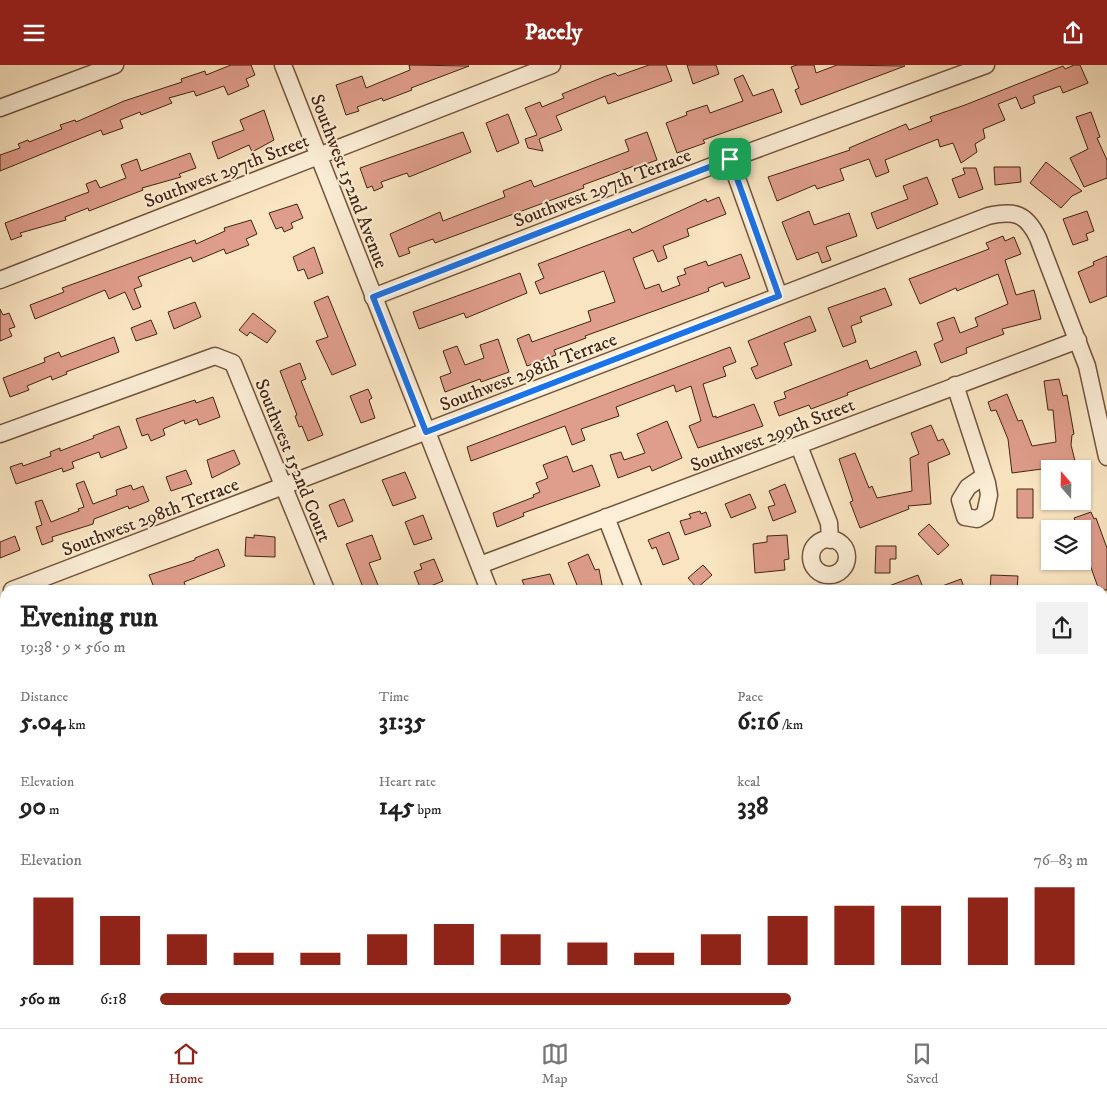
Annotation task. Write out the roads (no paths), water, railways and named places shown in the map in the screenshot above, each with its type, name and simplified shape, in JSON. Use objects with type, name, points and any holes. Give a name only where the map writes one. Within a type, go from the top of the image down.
[{"type":"street","points":[[0,109],[115,65]]},
{"type":"street","name":"Southwest 152nd Avenue","points":[[283,65],[487,585]]},
{"type":"street","name":"Southwest 297th Street","points":[[0,279],[552,65]]},
{"type":"street","name":"Southwest 297th Terrace","points":[[373,297],[730,159],[986,65]]},
{"type":"street","points":[[730,159],[779,296]]},
{"type":"street","name":"Southwest 298th Terrace","points":[[25,585],[779,296],[1004,213],[1014,213],[1022,216],[1033,227],[1078,340]]},
{"type":"street","points":[[1078,340],[1093,389],[1107,457]]},
{"type":"street","name":"Southwest 299th Street","points":[[480,565],[1078,340]]},
{"type":"street","name":"Southwest 152nd Court","points":[[0,435],[215,356],[233,363],[324,585]]},
{"type":"street","points":[[955,385],[984,476]]},
{"type":"street","points":[[799,446],[829,523],[830,540]]},
{"type":"street","points":[[606,517],[632,585]]}]
